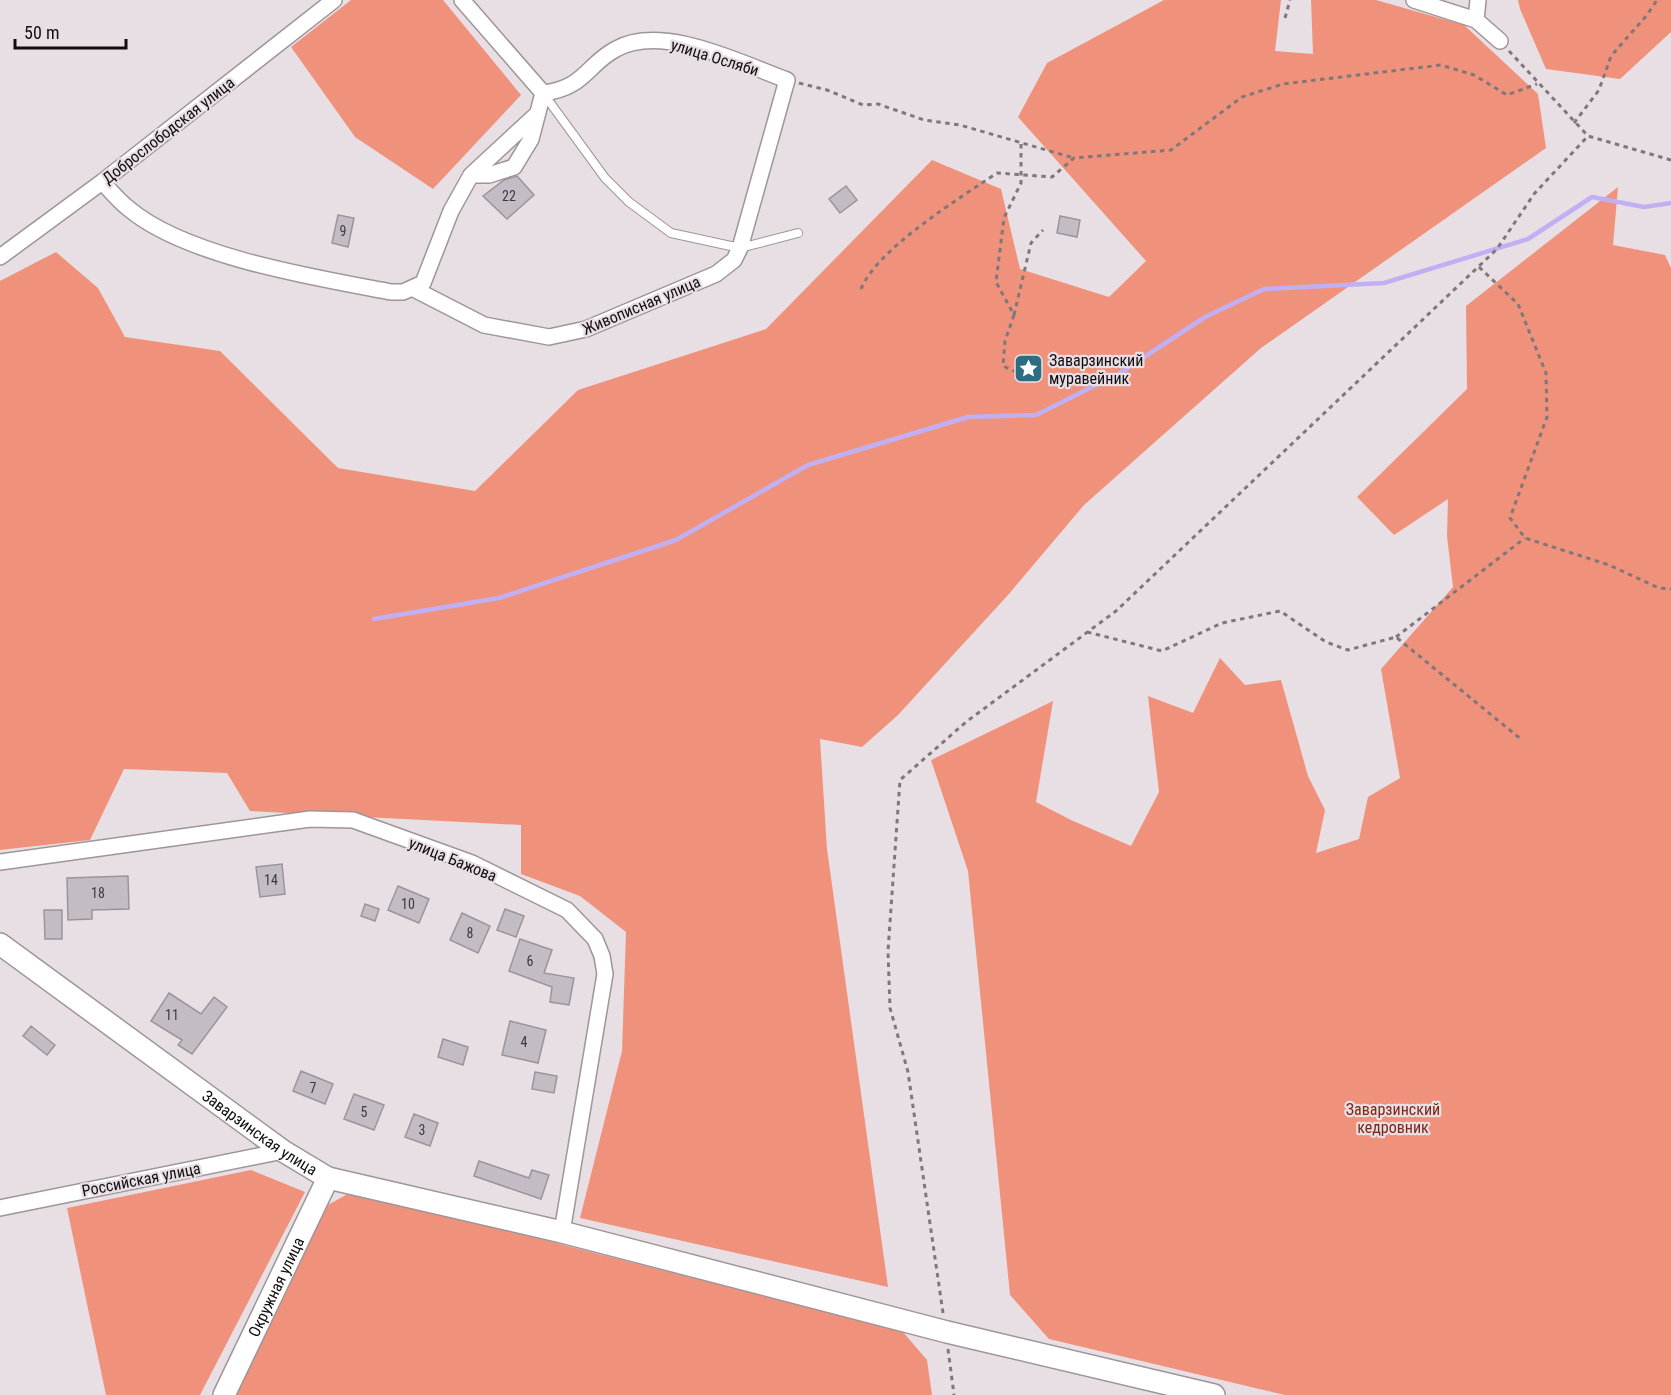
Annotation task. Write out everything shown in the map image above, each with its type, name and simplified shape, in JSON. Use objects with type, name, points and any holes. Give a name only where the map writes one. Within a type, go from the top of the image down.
[{"type":"street","name":"Доброслободская улица","points":[[0,257],[102,182],[334,0]]},
{"type":"street","points":[[462,0],[543,93],[531,139],[519,163],[499,173],[471,175]]},
{"type":"street","points":[[1414,0],[1476,20],[1500,41]]},
{"type":"street","points":[[1476,20],[1478,0]]},
{"type":"street","name":"улица Осляби","points":[[543,93],[578,81],[615,49],[646,39],[687,45],[787,80]]},
{"type":"street","name":"Живописная улица","points":[[414,289],[484,325],[534,336],[565,335],[586,329],[716,274],[734,260],[740,248],[787,80]]},
{"type":"street","points":[[102,182],[129,209],[149,222],[212,250],[246,261],[359,286],[391,292],[414,289],[423,282],[429,272],[451,212],[471,175],[537,114]]},
{"type":"street","name":"улица Бажова","points":[[0,862],[310,819],[353,820],[472,863],[567,910],[595,939],[602,956],[605,974],[562,1232]]},
{"type":"street","name":"Заварзинская улица","points":[[0,944],[283,1151],[328,1178],[562,1232],[947,1332],[1214,1395]]},
{"type":"street","name":"Российская улица","points":[[0,1208],[283,1151]]},
{"type":"street","name":"Окружная улица","points":[[224,1395],[328,1178]]},
{"type":"lane","points":[[543,93],[605,178],[651,220],[671,233],[740,248],[798,233]]},
{"type":"path","points":[[1285,18],[1290,0]]},
{"type":"path","points":[[1574,123],[1599,90],[1611,56],[1657,0]]},
{"type":"path","points":[[1500,41],[1537,84],[1588,136],[1671,160]]},
{"type":"path","points":[[787,80],[827,90],[863,105],[878,104],[924,120],[960,125],[1074,158],[1171,150],[1242,97],[1283,84],[1440,65],[1474,75],[1507,95],[1537,84]]},
{"type":"path","points":[[954,1395],[947,1332],[908,1072],[890,1008],[888,951],[900,780],[966,722],[1116,611],[1497,249],[1534,194],[1588,136]]},
{"type":"path","points":[[1014,315],[996,282],[1004,218],[1021,183],[1021,144]]},
{"type":"path","points":[[861,288],[866,276],[906,237],[997,173],[1052,177],[1074,158]]},
{"type":"path","points":[[1023,375],[1003,366],[1005,341],[1014,315],[1031,243],[1043,230]]},
{"type":"path","points":[[1479,266],[1518,304],[1546,374],[1547,417],[1510,518],[1525,538],[1610,565],[1659,588],[1671,589]]},
{"type":"path","points":[[1087,632],[1162,651],[1222,623],[1280,611],[1326,642],[1348,650],[1396,637],[1525,538]]},
{"type":"path","points":[[1396,637],[1522,740]]},
{"type":"green space","points":[[351,0],[443,0],[521,95],[433,189],[355,137],[291,47]]},
{"type":"green space","points":[[1164,0],[1281,0],[1275,51],[1313,54],[1311,0],[1376,0],[1464,25],[1538,94],[1546,148],[1261,348],[1084,505],[1008,595],[898,715],[862,747],[820,739],[827,849],[888,1287],[580,1218],[622,1051],[626,932],[580,896],[521,874],[521,825],[250,811],[227,773],[124,769],[90,840],[0,850],[0,281],[56,252],[98,288],[125,337],[220,351],[338,468],[475,491],[578,390],[766,329],[932,160],[1001,189],[1020,269],[1109,297],[1146,261],[1018,117],[1047,63]]},
{"type":"green space","points":[[1518,0],[1671,0],[1671,32],[1620,79],[1546,69]]},
{"type":"green space","name":"Заварзинский кедровник","points":[[1618,187],[1613,245],[1665,255],[1671,268],[1671,1395],[1285,1395],[1049,1339],[1010,1295],[968,871],[931,760],[1053,701],[1036,802],[1131,846],[1159,792],[1148,696],[1193,713],[1220,658],[1245,685],[1281,680],[1308,776],[1325,810],[1316,853],[1359,839],[1368,797],[1400,778],[1381,669],[1453,587],[1447,536],[1448,499],[1394,535],[1357,497],[1467,389],[1466,306]]},
{"type":"green space","points":[[251,1170],[305,1192],[200,1395],[106,1395],[67,1208]]},
{"type":"green space","points":[[353,1191],[903,1332],[927,1360],[932,1395],[233,1395],[326,1206]]},
{"type":"building","points":[[517,176],[534,195],[507,219],[483,196],[504,180]]},
{"type":"building","points":[[846,186],[857,200],[840,213],[829,199]]},
{"type":"building","points":[[338,215],[354,218],[348,247],[332,243]]},
{"type":"building","points":[[1060,216],[1080,220],[1077,237],[1057,233]]},
{"type":"building","points":[[282,864],[285,894],[260,897],[256,867]]},
{"type":"building","points":[[128,876],[129,909],[92,910],[92,919],[68,920],[67,878]]},
{"type":"building","points":[[398,886],[429,899],[419,923],[388,910]]},
{"type":"building","points":[[365,904],[379,909],[375,921],[361,916]]},
{"type":"building","points":[[505,909],[524,916],[516,937],[497,930]]},
{"type":"building","points":[[44,910],[62,910],[62,939],[45,939]]},
{"type":"building","points":[[462,913],[490,926],[478,953],[450,940]]},
{"type":"building","points":[[520,939],[552,950],[544,973],[574,978],[569,1005],[550,1002],[552,987],[509,971]]},
{"type":"building","points":[[169,993],[201,1014],[214,997],[227,1007],[192,1054],[178,1045],[182,1040],[151,1021]]},
{"type":"building","points":[[510,1021],[546,1030],[538,1063],[502,1055]]},
{"type":"building","points":[[31,1026],[55,1045],[47,1055],[23,1036]]},
{"type":"building","points":[[443,1039],[468,1047],[463,1065],[438,1057]]},
{"type":"building","points":[[301,1071],[333,1084],[325,1104],[293,1091]]},
{"type":"building","points":[[535,1072],[557,1076],[554,1093],[532,1089]]},
{"type":"building","points":[[354,1094],[384,1105],[374,1130],[344,1119]]},
{"type":"building","points":[[414,1114],[438,1123],[430,1146],[405,1137]]},
{"type":"building","points":[[479,1161],[529,1178],[532,1170],[549,1175],[541,1199],[474,1176]]},
{"type":"waterway","points":[[374,619],[499,598],[676,540],[808,465],[968,417],[1036,415],[1120,373],[1205,317],[1264,289],[1384,283],[1528,239],[1592,197],[1644,207],[1671,203]]},
{"type":"place","name":"Заварзинский муравейник","points":[[1028,369]]}]
